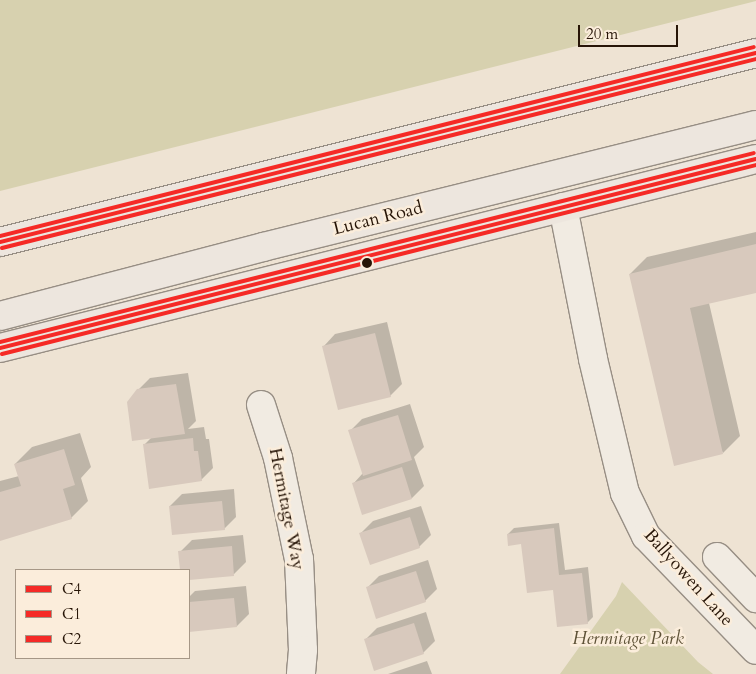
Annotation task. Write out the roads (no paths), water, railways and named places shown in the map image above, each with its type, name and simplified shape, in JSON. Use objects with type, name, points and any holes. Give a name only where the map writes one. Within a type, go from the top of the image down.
[{"type":"highway","points":[[0,242],[756,53]]},
{"type":"highway","name":"Lucan Road","points":[[0,316],[263,247],[756,125]]},
{"type":"highway","points":[[0,348],[756,159]]},
{"type":"street","name":"Ballyowen Lane","points":[[563,207],[593,358],[625,493],[646,536],[756,650]]},
{"type":"street","name":"Hermitage Way","points":[[261,405],[278,458],[299,559],[303,650],[301,674]]},
{"type":"street","points":[[718,557],[756,598]]},
{"type":"park label","name":"Hermitage Park","points":[[628,639]]}]
